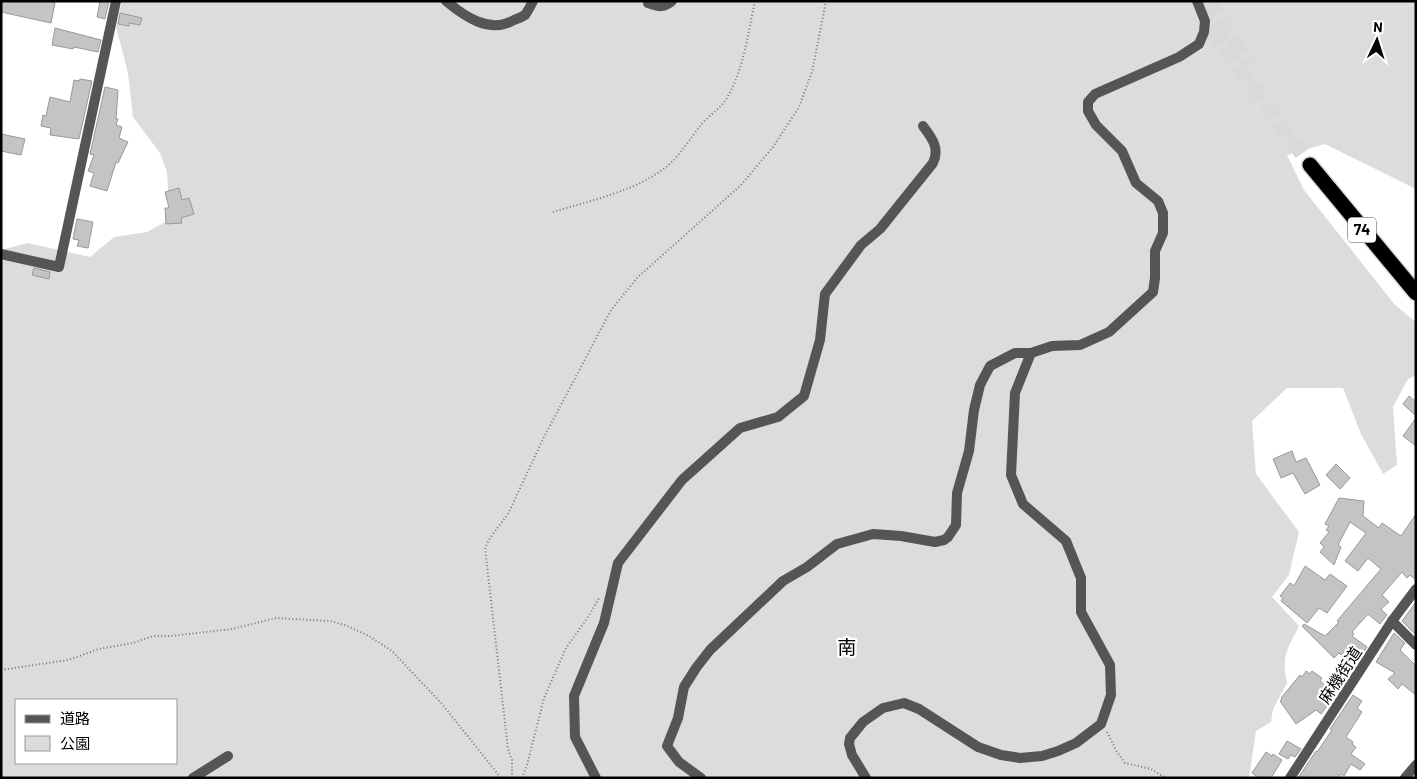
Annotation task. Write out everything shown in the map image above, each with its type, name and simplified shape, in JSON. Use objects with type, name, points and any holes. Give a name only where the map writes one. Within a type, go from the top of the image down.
[{"type":"highway","name":"74","points":[[1416,283],[1313,163],[1416,293]]},
{"type":"street","points":[[1,254],[59,267],[63,257],[116,1]]},
{"type":"street","points":[[446,1],[459,13],[475,22],[492,25],[509,23],[524,15],[533,1]]},
{"type":"street","points":[[648,1],[648,3],[658,7],[665,6],[672,1]]},
{"type":"street","points":[[701,778],[679,762],[667,746],[678,718],[684,687],[710,650],[783,581],[807,567],[837,544],[873,534],[901,536],[935,542],[944,540],[956,525],[957,493],[969,451],[974,410],[980,385],[990,366],[1015,353],[1031,353],[1052,346],[1080,345],[1109,332],[1153,292],[1155,251],[1163,233],[1164,213],[1158,201],[1136,183],[1122,151],[1096,125],[1088,110],[1088,102],[1094,94],[1179,58],[1199,44],[1204,32],[1205,21],[1197,1]]},
{"type":"street","points":[[596,778],[575,737],[574,696],[604,623],[618,563],[682,480],[740,428],[778,417],[804,396],[820,340],[825,294],[861,245],[880,229],[933,163],[936,156],[936,148],[933,139],[924,126]]},
{"type":"street","points":[[866,778],[852,755],[849,744],[850,738],[863,722],[883,708],[904,703],[919,709],[978,747],[1001,755],[1020,758],[1058,752],[1076,743],[1101,724],[1111,695],[1110,665],[1081,612],[1081,578],[1066,541],[1022,504],[1011,474],[1015,393],[1031,353]]},
{"type":"street","name":"麻機街道","points":[[1292,777],[1392,621],[1416,589]]},
{"type":"street","points":[[1392,621],[1416,645]]},
{"type":"street","points":[[193,778],[228,756]]},
{"type":"street","points":[[1405,778],[1416,765]]},
{"type":"path","points":[[553,212],[616,192],[652,176],[666,167],[682,151],[703,123],[728,97],[742,61],[755,1]]},
{"type":"path","points":[[512,778],[512,760],[508,749],[485,548],[508,514],[543,438],[611,310],[638,277],[740,185],[773,147],[799,107],[812,72],[826,1]]},
{"type":"path","points":[[522,778],[544,698],[566,648],[588,617],[601,594]]},
{"type":"path","points":[[1,670],[68,660],[99,649],[134,643],[154,636],[171,636],[232,629],[276,618],[330,620],[370,636],[392,651],[442,704],[501,778]]},
{"type":"path","points":[[1101,724],[1110,735],[1125,763],[1151,769],[1166,778]]},
{"type":"green space","points":[[122,1],[1411,1],[1416,4],[1416,189],[1325,144],[1287,155],[1304,190],[1395,305],[1416,322],[1416,375],[1408,379],[1393,407],[1397,465],[1383,474],[1361,434],[1343,388],[1287,388],[1252,421],[1256,474],[1299,532],[1289,575],[1272,597],[1299,626],[1286,653],[1285,674],[1287,683],[1273,709],[1271,722],[1256,731],[1249,778],[1,778],[1,250],[28,243],[90,257],[114,237],[147,232],[167,221],[169,204],[167,172],[160,153],[133,117],[128,73],[116,27]]},
{"type":"building","points":[[1,1],[49,1],[55,3],[51,23],[1,12]]},
{"type":"building","points":[[100,1],[109,1],[105,19],[97,17]]},
{"type":"building","points":[[120,13],[142,18],[140,25],[118,24]]},
{"type":"building","points":[[55,28],[101,40],[98,52],[52,45]]},
{"type":"building","points":[[80,79],[92,81],[79,139],[50,135],[51,128],[41,126],[43,115],[46,116],[50,97],[70,102],[74,80],[79,81]]},
{"type":"building","points":[[105,87],[118,90],[116,119],[118,119],[116,125],[122,127],[119,138],[128,142],[118,163],[116,162],[107,191],[90,186],[94,173],[88,171],[94,155],[90,154]]},
{"type":"building","points":[[1,134],[25,139],[21,155],[1,151]]},
{"type":"building","points":[[179,188],[182,200],[189,198],[194,214],[181,218],[182,223],[166,224],[165,208],[169,208],[165,192]]},
{"type":"building","points":[[77,219],[93,222],[88,248],[77,246],[79,240],[73,239]]},
{"type":"building","points":[[34,268],[50,272],[49,279],[32,275]]},
{"type":"building","points":[[1409,396],[1416,402],[1416,416],[1403,404]]},
{"type":"building","points":[[1416,418],[1416,446],[1403,436]]},
{"type":"building","points":[[1292,451],[1296,462],[1306,458],[1320,485],[1305,494],[1293,473],[1281,478],[1273,459]]},
{"type":"building","points":[[1336,464],[1350,478],[1340,489],[1326,475]]},
{"type":"building","points":[[1339,498],[1364,501],[1363,516],[1379,528],[1382,523],[1401,536],[1416,514],[1416,580],[1410,575],[1407,578],[1402,572],[1382,595],[1389,602],[1381,609],[1387,615],[1380,624],[1368,614],[1352,632],[1354,634],[1352,636],[1367,647],[1358,660],[1345,651],[1341,655],[1339,653],[1334,658],[1302,626],[1304,624],[1325,636],[1339,622],[1337,621],[1381,569],[1368,558],[1358,571],[1345,561],[1366,533],[1350,522],[1338,545],[1341,547],[1334,565],[1320,552],[1324,547],[1320,543],[1329,532],[1326,530],[1329,526],[1325,524]]},
{"type":"building","points":[[1305,566],[1325,580],[1330,574],[1347,586],[1327,613],[1319,608],[1307,623],[1281,601],[1283,598],[1280,596],[1290,583],[1294,586]]},
{"type":"building","points":[[1416,602],[1416,635],[1402,621]]},
{"type":"building","points":[[1394,633],[1405,643],[1400,650],[1416,666],[1416,695],[1402,684],[1398,689],[1388,679],[1395,673],[1376,662]]},
{"type":"building","points":[[1306,671],[1310,674],[1312,671],[1322,678],[1320,681],[1334,692],[1321,714],[1316,710],[1296,724],[1280,701],[1300,675],[1302,677]]},
{"type":"building","points":[[1353,695],[1362,701],[1357,708],[1362,712],[1346,737],[1356,747],[1351,754],[1365,764],[1360,770],[1351,764],[1344,776],[1341,774],[1338,778],[1298,778],[1332,730],[1330,729]]},
{"type":"building","points":[[1287,741],[1301,749],[1295,757],[1291,755],[1288,759],[1279,754]]},
{"type":"building","points":[[1266,752],[1282,760],[1271,778],[1259,778],[1252,773]]},
{"type":"tunnel","points":[[1208,1],[1248,63]]},
{"type":"tunnel","points":[[1200,10],[1310,165]]},
{"type":"district","name":"南","points":[[847,647]]}]
